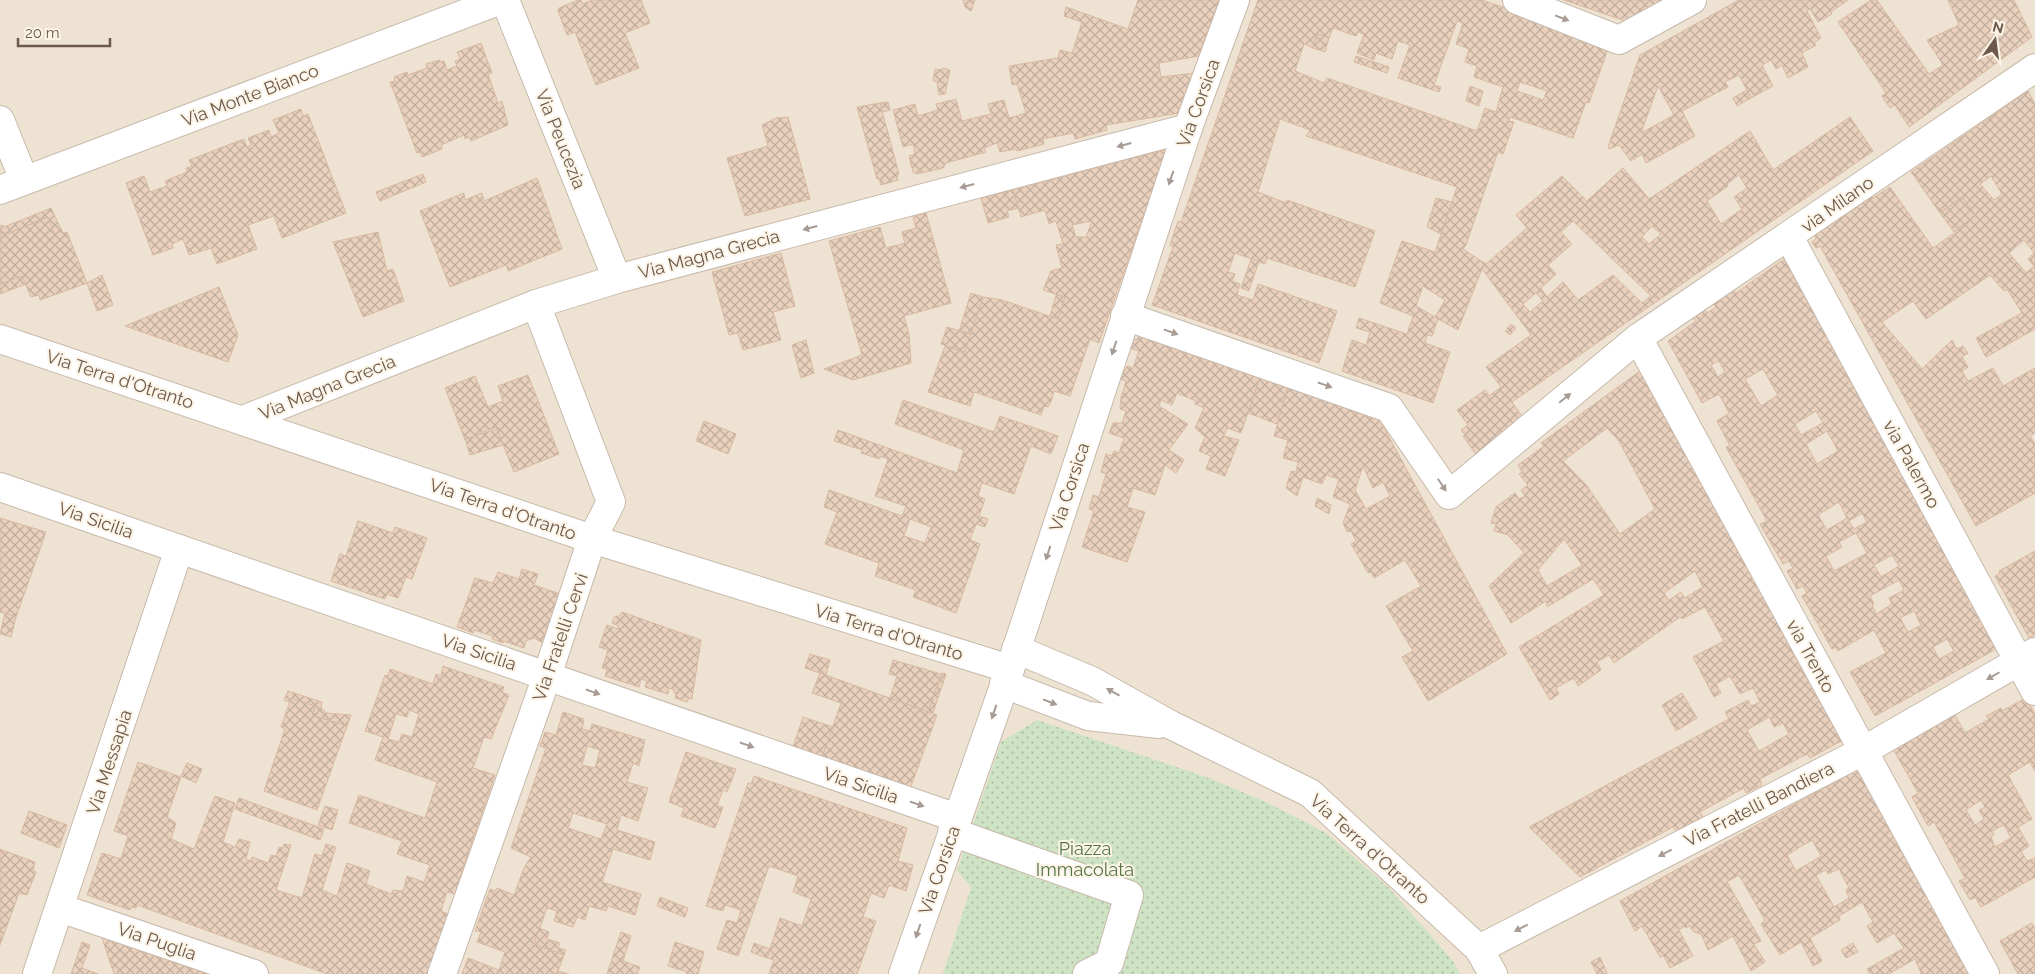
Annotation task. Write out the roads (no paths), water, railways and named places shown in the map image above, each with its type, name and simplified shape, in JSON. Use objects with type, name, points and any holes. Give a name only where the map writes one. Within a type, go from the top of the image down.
[{"type":"street","name":"Via Monte Bianco","points":[[12,185],[501,0]]},
{"type":"street","name":"Via Peucezia","points":[[506,0],[617,279]]},
{"type":"street","name":"Via Corsica","points":[[903,974],[1010,667],[1188,128],[1235,0]]},
{"type":"street","points":[[1517,0],[1619,40],[1692,0]]},
{"type":"street","name":"via Milano","points":[[1125,316],[1389,408],[1449,495],[1638,338],[2035,68]]},
{"type":"street","points":[[0,120],[12,185]]},
{"type":"street","name":"Via Magna Grecia","points":[[243,420],[536,304],[617,279],[1188,128]]},
{"type":"street","name":"via Palermo","points":[[1788,237],[2027,656],[2035,691]]},
{"type":"street","name":"Via Fratelli Cervi","points":[[442,974],[547,676],[592,539],[611,502],[536,304]]},
{"type":"street","name":"via Trento","points":[[1638,338],[1985,974]]},
{"type":"street","name":"Via Terra d'Otranto","points":[[0,339],[592,539],[1010,667],[1092,681],[1171,725],[1310,793],[1479,949],[1493,974]]},
{"type":"street","name":"Via Sicilia","points":[[0,487],[547,676],[954,826],[1129,895],[1109,963],[1087,974]]},
{"type":"street","name":"Via Messapia","points":[[38,974],[179,549]]},
{"type":"street","name":"Via Fratelli Bandiera","points":[[1479,949],[1863,751],[2027,656]]},
{"type":"street","points":[[1010,667],[1088,716],[1171,725]]},
{"type":"street","name":"Via Puglia","points":[[60,908],[254,974]]},
{"type":"park label","name":"Piazza Immacolata","points":[[1085,858]]}]
